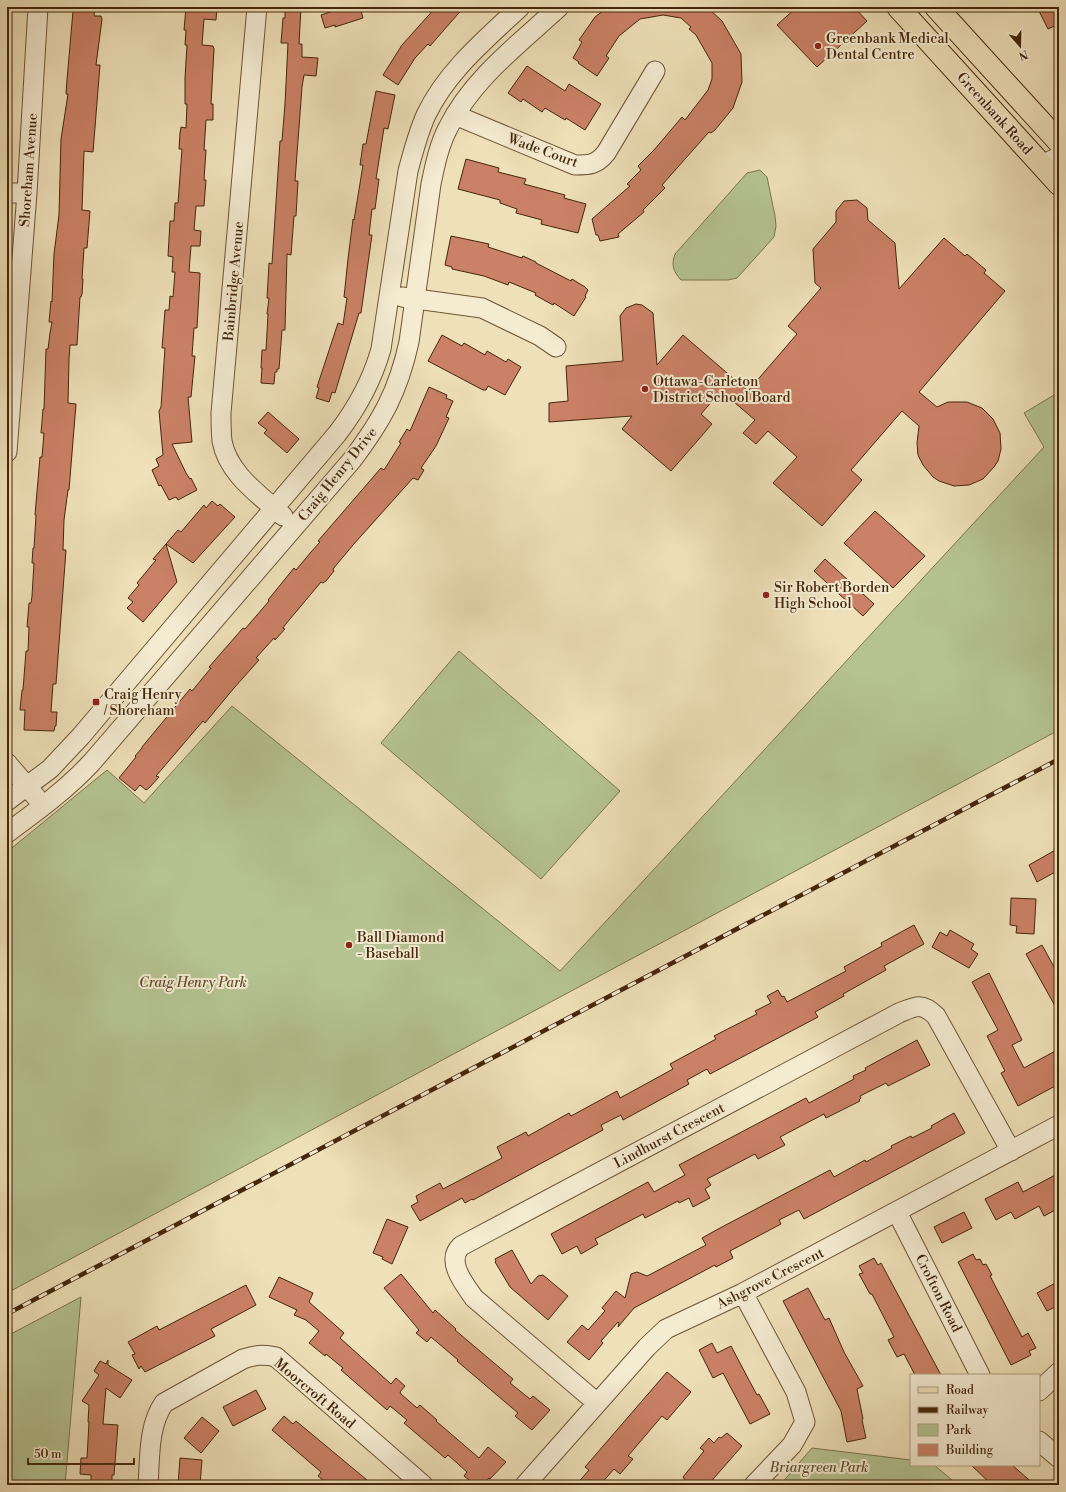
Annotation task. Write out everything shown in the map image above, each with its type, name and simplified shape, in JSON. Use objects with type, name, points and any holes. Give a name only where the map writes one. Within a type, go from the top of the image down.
[{"type":"main road","name":"Greenbank Road","points":[[898,7],[1050,161],[1059,184]]},
{"type":"main road","name":"Greenbank Road","points":[[936,7],[1059,142]]},
{"type":"street","name":"Shoreham Avenue","points":[[7,452],[27,193],[38,7]]},
{"type":"street","name":"Bainbridge Avenue","points":[[257,7],[223,389],[221,428],[222,441],[230,464],[237,473],[295,527]]},
{"type":"street","name":"Craig Henry Drive","points":[[7,801],[50,769],[81,736],[337,434],[360,402],[376,367],[389,296],[408,171],[426,116],[442,89],[465,58],[520,7]]},
{"type":"street","name":"Craig Henry Drive","points":[[7,833],[78,777],[92,762],[295,527],[363,446],[374,430],[400,380],[409,342],[414,299],[435,165],[447,129],[472,91],[484,77],[559,7]]},
{"type":"street","name":"Wade Court","points":[[455,115],[575,165],[590,164],[598,161],[606,153],[655,71]]},
{"type":"street","points":[[7,193],[27,193]]},
{"type":"street","points":[[389,296],[482,308],[540,336],[556,346]]},
{"type":"street","points":[[7,763],[43,806]]},
{"type":"street","name":"Lindhurst Crescent","points":[[597,1404],[474,1298],[457,1270],[455,1262],[455,1255],[461,1246],[892,1016],[911,1008],[922,1006],[929,1009],[936,1016],[1011,1151]]},
{"type":"street","name":"Ashgrove Crescent","points":[[525,1485],[647,1347],[666,1330],[743,1293],[1059,1125]]},
{"type":"street","name":"Crofton Road","points":[[897,1212],[979,1374]]},
{"type":"street","points":[[743,1293],[796,1392],[805,1422],[792,1445],[754,1485]]},
{"type":"street","name":"Moorcroft Road","points":[[148,1485],[154,1424],[159,1409],[164,1403],[243,1360],[255,1355],[265,1354],[276,1357],[423,1485]]},
{"type":"street","points":[[1040,1390],[1059,1372]]},
{"type":"street","points":[[1040,1441],[1059,1458]]},
{"type":"green space","points":[[760,170],[767,177],[775,216],[776,226],[774,237],[737,278],[728,280],[681,280],[676,274],[674,268],[673,261],[675,254],[747,173]]},
{"type":"green space","name":"Craig Henry Park","points":[[1059,392],[1059,730],[7,1293],[7,852],[107,770],[144,803],[232,706],[560,971],[1044,447],[1024,413]]},
{"type":"green space","points":[[459,651],[620,791],[541,879],[381,743]]},
{"type":"green space","points":[[81,1297],[65,1485],[7,1485],[7,1336]]},
{"type":"green space","name":"Briargreen Park","points":[[812,1448],[910,1460],[910,1466],[935,1466],[958,1485],[780,1485]]},
{"type":"building","points":[[74,7],[95,7],[94,16],[101,16],[102,19],[96,65],[100,65],[93,152],[84,151],[82,210],[90,211],[87,248],[84,248],[82,294],[80,297],[77,345],[70,345],[69,359],[68,403],[76,404],[69,490],[64,520],[63,550],[66,550],[56,684],[53,684],[51,712],[57,712],[54,731],[24,730],[25,710],[20,710],[26,651],[28,651],[29,627],[27,627],[29,603],[31,603],[32,596],[34,563],[32,563],[35,515],[40,457],[42,457],[44,433],[41,433],[44,409],[46,349],[48,349],[52,322],[49,322],[51,301],[52,302],[54,254],[59,215],[61,139],[68,94],[66,94]]},
{"type":"building","points":[[186,7],[217,7],[216,20],[204,19],[202,45],[213,46],[214,49],[211,104],[213,104],[213,120],[206,120],[204,180],[206,180],[204,206],[196,206],[194,230],[201,231],[200,246],[191,246],[189,272],[200,273],[197,328],[194,328],[192,356],[195,356],[191,397],[188,397],[192,442],[172,444],[186,473],[190,479],[191,478],[197,490],[178,500],[176,497],[169,500],[161,485],[159,486],[152,470],[159,466],[156,459],[163,455],[159,411],[161,407],[165,348],[162,348],[165,310],[169,310],[170,296],[173,297],[175,272],[172,272],[173,257],[168,256],[170,221],[174,221],[175,203],[178,203],[182,149],[179,149],[181,127],[186,128],[187,104],[185,104],[185,78],[187,45],[185,45],[186,30],[184,30]]},
{"type":"building","points":[[285,7],[301,7],[299,44],[302,44],[302,57],[318,58],[316,76],[304,75],[302,87],[295,181],[298,181],[296,216],[294,216],[291,255],[287,254],[285,330],[282,330],[279,369],[275,372],[274,384],[261,383],[261,368],[262,350],[266,350],[269,298],[267,298],[269,263],[272,264],[280,141],[282,141],[285,104],[288,43],[281,43],[283,18],[285,18]]},
{"type":"building","points":[[345,7],[360,7],[363,18],[335,27],[335,25],[325,28],[321,15]]},
{"type":"building","points":[[436,7],[464,7],[430,46],[428,44],[415,58],[398,85],[383,75],[402,45]]},
{"type":"building","points":[[608,7],[707,7],[722,21],[741,54],[742,82],[733,108],[715,130],[711,133],[709,132],[662,185],[665,188],[643,210],[644,212],[618,234],[619,237],[600,241],[598,235],[596,235],[592,219],[630,186],[627,184],[641,170],[638,166],[654,150],[682,117],[685,120],[708,90],[712,79],[712,63],[696,35],[689,29],[691,27],[681,18],[663,15],[640,19],[619,36],[606,56],[609,58],[597,76],[578,63],[579,62],[573,58],[582,42],[579,40],[595,17]]},
{"type":"building","name":"Greenbank Medical Dental Centre","points":[[797,7],[854,7],[867,21],[817,67],[777,25]]},
{"type":"building","points":[[1037,7],[1059,7],[1059,24],[1048,29]]},
{"type":"building","points":[[527,66],[565,91],[569,84],[601,104],[585,130],[566,118],[565,120],[545,108],[542,112],[523,99],[521,102],[508,93]]},
{"type":"building","points":[[376,91],[395,95],[388,129],[384,128],[376,179],[379,179],[375,209],[372,209],[369,235],[372,235],[361,313],[359,313],[335,393],[332,392],[329,402],[316,398],[319,388],[317,387],[338,323],[343,325],[347,298],[344,297],[353,219],[354,220],[363,165],[360,165],[363,144],[366,144]]},
{"type":"building","points":[[466,159],[499,168],[498,172],[526,179],[524,184],[565,195],[564,198],[586,204],[578,233],[541,224],[542,220],[516,213],[517,209],[500,203],[500,200],[458,189]]},
{"type":"building","points":[[857,200],[867,208],[868,220],[895,243],[899,289],[944,238],[965,256],[967,254],[986,270],[984,273],[1005,291],[919,392],[937,407],[948,402],[967,402],[982,408],[993,419],[1000,433],[1001,449],[998,461],[983,479],[969,485],[954,486],[939,481],[933,477],[923,465],[918,455],[917,443],[919,426],[902,411],[851,470],[862,480],[822,526],[773,483],[797,457],[768,431],[756,444],[743,433],[755,420],[721,391],[701,414],[712,424],[671,471],[622,429],[632,416],[549,422],[549,403],[568,401],[566,366],[623,361],[620,316],[626,308],[636,304],[642,305],[653,313],[657,365],[683,335],[748,391],[797,334],[788,326],[821,288],[815,283],[813,249],[836,222],[836,211],[844,201]]},
{"type":"building","points":[[451,236],[489,244],[488,247],[522,258],[523,256],[571,281],[572,279],[585,287],[588,290],[585,296],[586,297],[574,316],[554,303],[553,305],[535,295],[536,293],[509,282],[508,285],[484,276],[452,269],[452,267],[445,265]]},
{"type":"building","points":[[442,335],[462,346],[464,343],[485,355],[487,351],[506,362],[508,359],[521,367],[505,395],[488,386],[486,390],[483,390],[428,361]]},
{"type":"building","points":[[429,387],[447,395],[446,398],[453,401],[446,417],[449,418],[436,446],[421,468],[424,470],[418,480],[413,478],[353,545],[333,569],[334,571],[326,581],[323,583],[321,582],[285,625],[283,628],[285,629],[275,640],[274,638],[256,658],[259,660],[205,723],[203,721],[156,776],[159,777],[149,788],[146,790],[140,785],[135,791],[119,778],[136,757],[135,756],[190,689],[192,691],[211,668],[209,667],[243,628],[245,629],[294,568],[296,570],[320,542],[318,541],[381,468],[384,470],[401,443],[399,442],[407,429],[410,431]]},
{"type":"building","points":[[268,412],[299,439],[287,453],[264,433],[267,430],[258,423]]},
{"type":"building","points":[[212,501],[218,506],[220,504],[235,517],[193,563],[166,544],[178,530],[181,532],[204,505],[206,508]]},
{"type":"building","points":[[875,511],[925,556],[893,588],[844,543]]},
{"type":"building","points":[[166,544],[177,582],[143,622],[127,608],[133,602],[128,598],[139,585],[137,583],[156,560],[153,559]]},
{"type":"building","points":[[825,559],[874,604],[863,616],[814,571]]},
{"type":"building","points":[[1059,848],[1059,870],[1037,882],[1029,865]]},
{"type":"building","points":[[1011,898],[1036,899],[1034,934],[1016,933],[1017,926],[1010,925]]},
{"type":"building","points":[[914,925],[924,944],[884,966],[886,970],[843,994],[844,996],[815,1012],[818,1017],[710,1074],[707,1069],[687,1080],[689,1084],[623,1120],[621,1115],[601,1125],[603,1130],[473,1200],[472,1199],[465,1203],[462,1198],[420,1221],[411,1206],[418,1202],[416,1196],[440,1183],[443,1189],[502,1158],[497,1147],[526,1132],[528,1136],[569,1113],[571,1116],[617,1091],[620,1098],[673,1069],[670,1064],[716,1039],[714,1036],[757,1014],[755,1011],[771,1003],[767,996],[778,990],[787,1002],[846,971],[844,967],[882,946],[881,943]]},
{"type":"building","points":[[950,930],[974,944],[971,949],[978,954],[969,968],[932,947],[940,932],[947,936]]},
{"type":"building","points":[[1042,945],[1059,976],[1059,1013],[1026,954]]},
{"type":"building","points":[[989,973],[1022,1040],[1012,1045],[1024,1068],[1059,1049],[1059,1084],[1018,1106],[1001,1073],[1005,1071],[987,1036],[998,1030],[972,982]]},
{"type":"building","points":[[917,1040],[930,1065],[888,1086],[886,1083],[860,1096],[860,1101],[826,1118],[824,1114],[780,1137],[785,1145],[758,1159],[755,1154],[707,1179],[711,1185],[705,1189],[710,1198],[693,1207],[689,1198],[679,1203],[678,1201],[645,1218],[643,1214],[595,1239],[598,1244],[581,1254],[577,1246],[562,1254],[551,1234],[648,1182],[654,1192],[685,1175],[679,1165],[806,1098],[809,1103],[854,1079],[853,1076],[866,1070],[865,1068]]},
{"type":"building","points":[[954,1113],[965,1133],[804,1219],[799,1210],[779,1220],[781,1224],[730,1251],[733,1258],[716,1267],[715,1265],[634,1308],[618,1327],[618,1322],[601,1341],[603,1343],[589,1360],[567,1342],[582,1325],[588,1330],[605,1311],[602,1308],[616,1291],[625,1298],[631,1274],[637,1272],[647,1276],[706,1245],[702,1238],[720,1228],[830,1170],[834,1177],[865,1160],[866,1162],[892,1148],[891,1146],[932,1128],[931,1126]]},
{"type":"building","points":[[1059,1173],[1059,1208],[1044,1216],[1039,1206],[1015,1219],[1011,1212],[996,1220],[985,1199],[1018,1182],[1023,1192]]},
{"type":"building","points":[[964,1212],[972,1228],[942,1243],[934,1227]]},
{"type":"building","points":[[387,1219],[408,1227],[392,1264],[382,1259],[383,1257],[373,1253]]},
{"type":"building","points":[[512,1250],[531,1284],[538,1276],[543,1275],[568,1296],[548,1320],[510,1287],[495,1262],[495,1259]]},
{"type":"building","points":[[973,1254],[976,1260],[980,1259],[983,1265],[986,1264],[992,1275],[990,1276],[1022,1337],[1028,1333],[1036,1348],[1029,1351],[1031,1355],[1011,1365],[958,1262]]},
{"type":"building","points":[[874,1258],[878,1265],[881,1263],[940,1374],[914,1374],[904,1354],[897,1357],[888,1340],[894,1337],[872,1294],[870,1294],[859,1274],[863,1273],[859,1266]]},
{"type":"building","points":[[401,1274],[433,1313],[435,1310],[456,1329],[455,1330],[513,1379],[510,1383],[530,1399],[533,1396],[550,1410],[532,1430],[515,1416],[518,1413],[431,1337],[427,1342],[416,1333],[419,1330],[384,1288]]},
{"type":"building","points":[[279,1277],[313,1293],[309,1302],[344,1333],[340,1338],[391,1384],[396,1378],[405,1386],[400,1392],[401,1394],[417,1408],[420,1405],[437,1420],[436,1421],[479,1458],[488,1447],[506,1462],[483,1485],[475,1485],[464,1476],[467,1472],[448,1455],[445,1458],[404,1423],[407,1420],[390,1406],[387,1410],[341,1370],[343,1368],[326,1354],[325,1356],[309,1343],[319,1331],[306,1320],[294,1315],[297,1310],[269,1297]]},
{"type":"building","points":[[1059,1281],[1059,1305],[1047,1311],[1037,1293]]},
{"type":"building","points":[[246,1285],[256,1305],[211,1329],[215,1336],[145,1372],[141,1366],[139,1369],[132,1355],[135,1354],[128,1342],[157,1326],[159,1330]]},
{"type":"building","points":[[808,1288],[825,1320],[829,1318],[844,1352],[863,1386],[857,1389],[866,1438],[847,1442],[841,1411],[783,1301]]},
{"type":"building","points":[[712,1343],[717,1353],[731,1346],[757,1395],[759,1394],[770,1414],[750,1424],[723,1373],[713,1378],[699,1350]]},
{"type":"building","points":[[108,1360],[108,1365],[132,1380],[120,1398],[106,1388],[103,1424],[118,1425],[114,1475],[112,1475],[112,1485],[91,1485],[91,1475],[80,1474],[81,1458],[87,1458],[89,1422],[89,1405],[82,1401],[99,1375],[94,1371],[100,1361],[106,1364]]},
{"type":"building","points":[[667,1372],[691,1392],[667,1420],[662,1416],[628,1456],[633,1459],[620,1474],[614,1469],[600,1485],[576,1485],[589,1470],[585,1467]]},
{"type":"building","points":[[256,1390],[266,1409],[233,1426],[223,1407]]},
{"type":"building","points":[[284,1416],[293,1424],[296,1421],[373,1485],[329,1485],[318,1476],[321,1472],[272,1430]]},
{"type":"building","points":[[202,1417],[219,1431],[201,1453],[184,1438]]},
{"type":"building","points":[[727,1433],[742,1446],[708,1485],[681,1485],[685,1480],[683,1477],[704,1451],[700,1448],[709,1438],[714,1443],[719,1437],[721,1438]]},
{"type":"building","points":[[180,1458],[202,1460],[200,1485],[178,1485]]},
{"type":"building","points":[[972,1466],[1013,1466],[1035,1485],[992,1485]]},
{"type":"railway","points":[[7,1314],[1059,759]]},
{"type":"place","name":"Greenbank Medical Dental Centre","points":[[818,46]]},
{"type":"place","name":"Ottawa-Carleton District School Board","points":[[645,389]]},
{"type":"place","name":"Sir Robert Borden High School","points":[[766,595]]},
{"type":"place","name":"Craig Henry / Shoreham","points":[[96,702]]},
{"type":"place","name":"Ball Diamond - Baseball","points":[[349,945]]}]
